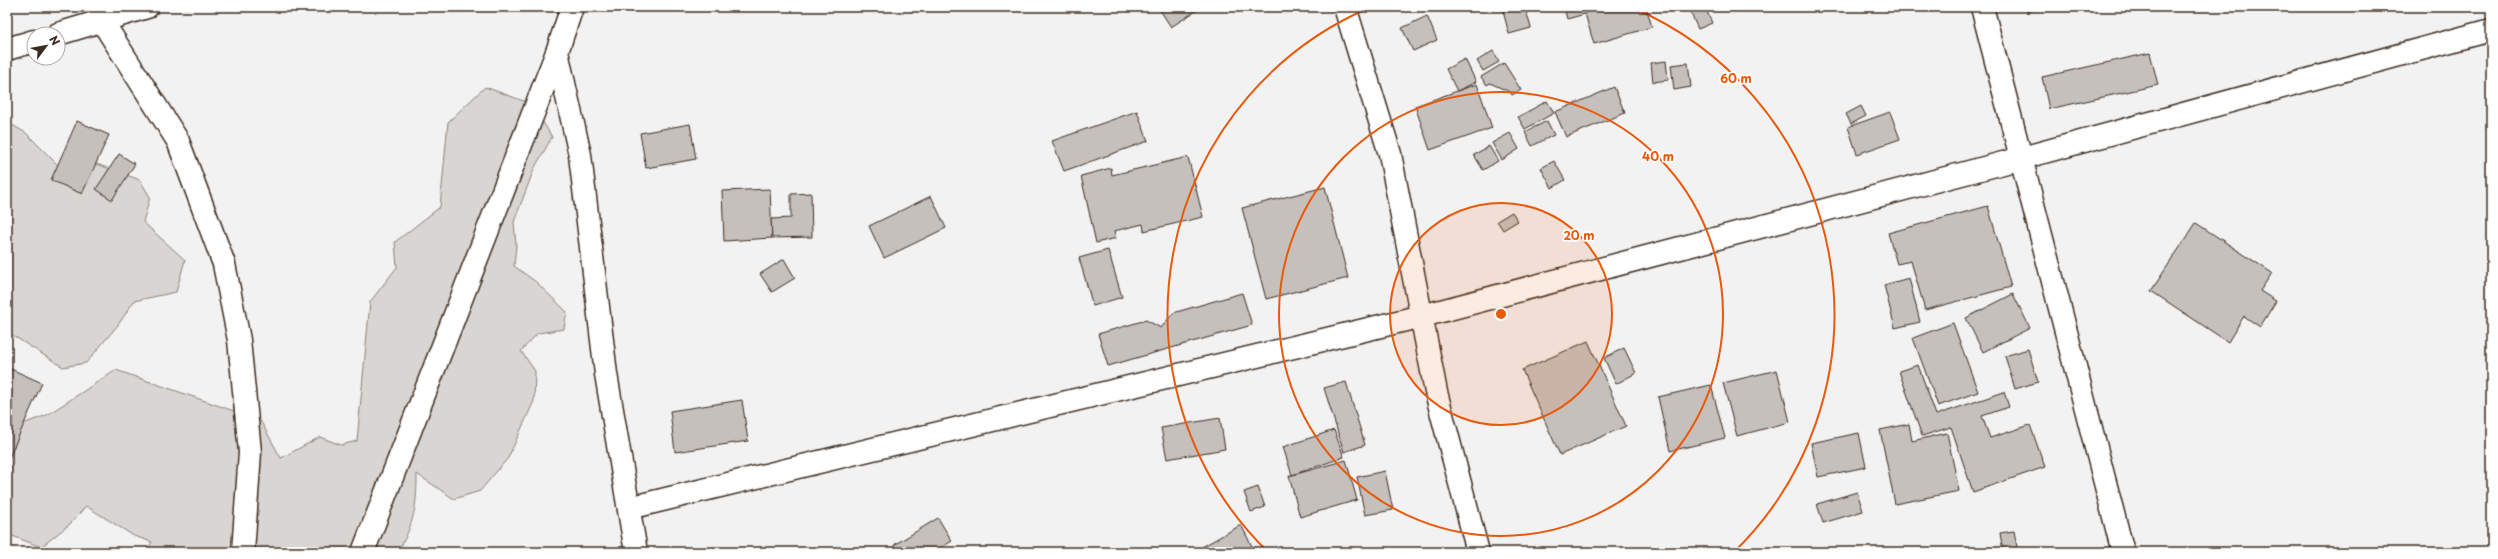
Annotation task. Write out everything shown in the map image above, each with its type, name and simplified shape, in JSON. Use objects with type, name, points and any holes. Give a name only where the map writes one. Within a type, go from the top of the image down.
[{"type":"main road","points":[[66,30],[100,14],[147,7]]},
{"type":"main road","points":[[363,552],[557,52],[572,7]]},
{"type":"main road","points":[[1345,7],[1390,154],[1436,392],[1478,552]]},
{"type":"main road","points":[[1982,7],[2123,552]]},
{"type":"main road","points":[[100,14],[178,141],[224,264],[239,340],[250,452],[243,552]]},
{"type":"main road","points":[[629,508],[1422,316],[2022,158],[2491,30]]},
{"type":"main road","points":[[7,49],[26,43]]},
{"type":"main road","points":[[557,52],[580,155],[606,374],[636,552]]},
{"type":"shaded area","points":[[485,87],[532,104],[552,137],[534,169],[514,222],[516,245],[514,266],[536,282],[567,312],[564,329],[538,333],[521,351],[535,371],[534,401],[508,458],[480,491],[454,499],[417,474],[414,514],[408,532],[398,552],[145,552],[152,542],[134,536],[86,506],[70,524],[41,547],[7,534],[7,430],[47,415],[116,370],[260,420],[281,458],[320,437],[341,445],[357,441],[370,302],[397,267],[395,242],[440,207],[448,122]]},
{"type":"shaded area","points":[[7,122],[26,133],[74,181],[94,163],[140,180],[150,197],[143,222],[185,260],[176,292],[134,301],[118,325],[86,363],[63,367],[7,332]]},
{"type":"building","points":[[1158,7],[1202,7],[1171,27]]},
{"type":"building","points":[[1502,7],[1525,7],[1531,28],[1509,34]]},
{"type":"building","points":[[1564,7],[1646,7],[1652,27],[1594,44],[1585,14],[1567,19]]},
{"type":"building","points":[[1688,7],[1705,7],[1712,23],[1698,29]]},
{"type":"building","points":[[2026,7],[2046,7],[2027,12]]},
{"type":"building","points":[[1427,16],[1437,40],[1413,51],[1402,28]]},
{"type":"building","points":[[1493,51],[1499,62],[1483,71],[1477,61]]},
{"type":"building","points":[[2150,53],[2158,85],[2049,109],[2042,77]]},
{"type":"building","points":[[1465,59],[1476,82],[1457,91],[1446,69]]},
{"type":"building","points":[[1666,61],[1668,80],[1653,82],[1651,63]]},
{"type":"building","points":[[1504,63],[1521,90],[1512,95],[1510,92],[1490,83],[1487,85],[1481,77]]},
{"type":"building","points":[[1688,63],[1691,87],[1674,90],[1671,65]]},
{"type":"building","points":[[1477,84],[1492,128],[1430,150],[1415,106]]},
{"type":"building","points":[[1614,87],[1625,113],[1566,137],[1555,112]]},
{"type":"building","points":[[1547,101],[1554,113],[1525,129],[1518,117]]},
{"type":"building","points":[[1861,106],[1866,116],[1851,124],[1846,114]]},
{"type":"building","points":[[1137,111],[1148,141],[1064,171],[1052,141]]},
{"type":"building","points":[[1890,112],[1900,139],[1857,154],[1848,127]]},
{"type":"building","points":[[77,121],[109,135],[82,194],[51,180]]},
{"type":"building","points":[[1547,121],[1554,135],[1532,146],[1525,132]]},
{"type":"building","points":[[690,124],[696,159],[646,168],[640,133]]},
{"type":"building","points":[[1510,133],[1519,149],[1502,160],[1492,143]]},
{"type":"building","points":[[1489,146],[1498,161],[1483,170],[1474,155]]},
{"type":"building","points":[[119,154],[135,164],[112,200],[96,189]]},
{"type":"building","points":[[1188,157],[1203,217],[1144,231],[1143,224],[1114,231],[1116,238],[1096,243],[1081,176],[1111,168],[1112,175]]},
{"type":"building","points":[[1554,161],[1565,180],[1552,188],[1541,168]]},
{"type":"building","points":[[1325,187],[1348,278],[1266,299],[1242,208]]},
{"type":"building","points":[[770,189],[772,238],[724,241],[722,191]]},
{"type":"building","points":[[811,193],[812,237],[772,238],[771,219],[791,218],[791,194]]},
{"type":"building","points":[[931,196],[946,228],[884,258],[869,226]]},
{"type":"building","points":[[1988,206],[2011,287],[1925,310],[1911,261],[1897,264],[1888,233]]},
{"type":"building","points":[[1512,212],[1518,221],[1503,230],[1497,221]]},
{"type":"building","points":[[2196,223],[2272,273],[2260,291],[2276,301],[2260,327],[2244,316],[2228,342],[2151,291]]},
{"type":"building","points":[[1108,250],[1122,297],[1093,306],[1079,258]]},
{"type":"building","points":[[784,259],[795,278],[772,292],[760,274]]},
{"type":"building","points":[[1909,278],[1920,322],[1895,328],[1884,285]]},
{"type":"building","points":[[1242,293],[1252,325],[1108,366],[1098,334],[1146,320],[1161,328],[1173,313]]},
{"type":"building","points":[[2013,294],[2030,328],[1983,352],[1966,318]]},
{"type":"building","points":[[1953,323],[1978,392],[1938,406],[1913,338]]},
{"type":"building","points":[[1588,341],[1626,426],[1560,455],[1522,370]]},
{"type":"building","points":[[1624,348],[1636,373],[1616,384],[1604,358]]},
{"type":"building","points":[[2028,349],[2038,382],[2015,389],[2005,356]]},
{"type":"building","points":[[1918,365],[1936,415],[2004,392],[2009,407],[1982,416],[1990,438],[2030,425],[2045,467],[1973,492],[1951,427],[1922,436],[1899,371]]},
{"type":"building","points":[[11,369],[42,383],[9,458],[7,457],[7,379]]},
{"type":"building","points":[[1777,370],[1790,422],[1737,436],[1723,383]]},
{"type":"building","points":[[1346,382],[1365,445],[1344,452],[1324,388]]},
{"type":"building","points":[[1711,385],[1725,438],[1670,451],[1658,397]]},
{"type":"building","points":[[742,400],[748,441],[675,452],[670,411]]},
{"type":"building","points":[[1220,418],[1225,449],[1167,459],[1161,428]]},
{"type":"building","points":[[1909,424],[1912,441],[1947,433],[1959,491],[1895,504],[1880,430]]},
{"type":"building","points":[[1334,430],[1344,457],[1292,475],[1283,447]]},
{"type":"building","points":[[1859,433],[1866,467],[1818,477],[1811,443]]},
{"type":"building","points":[[1346,460],[1357,500],[1300,517],[1289,476]]},
{"type":"building","points":[[1385,471],[1393,510],[1365,515],[1357,477]]},
{"type":"building","points":[[1258,487],[1265,507],[1251,512],[1244,492]]},
{"type":"building","points":[[1857,492],[1863,511],[1823,523],[1817,504]]},
{"type":"building","points":[[938,518],[952,541],[934,552],[899,552],[894,545]]},
{"type":"building","points":[[1241,525],[1255,552],[1193,552]]},
{"type":"building","points":[[2014,531],[2018,552],[2003,552],[2000,533]]}]
